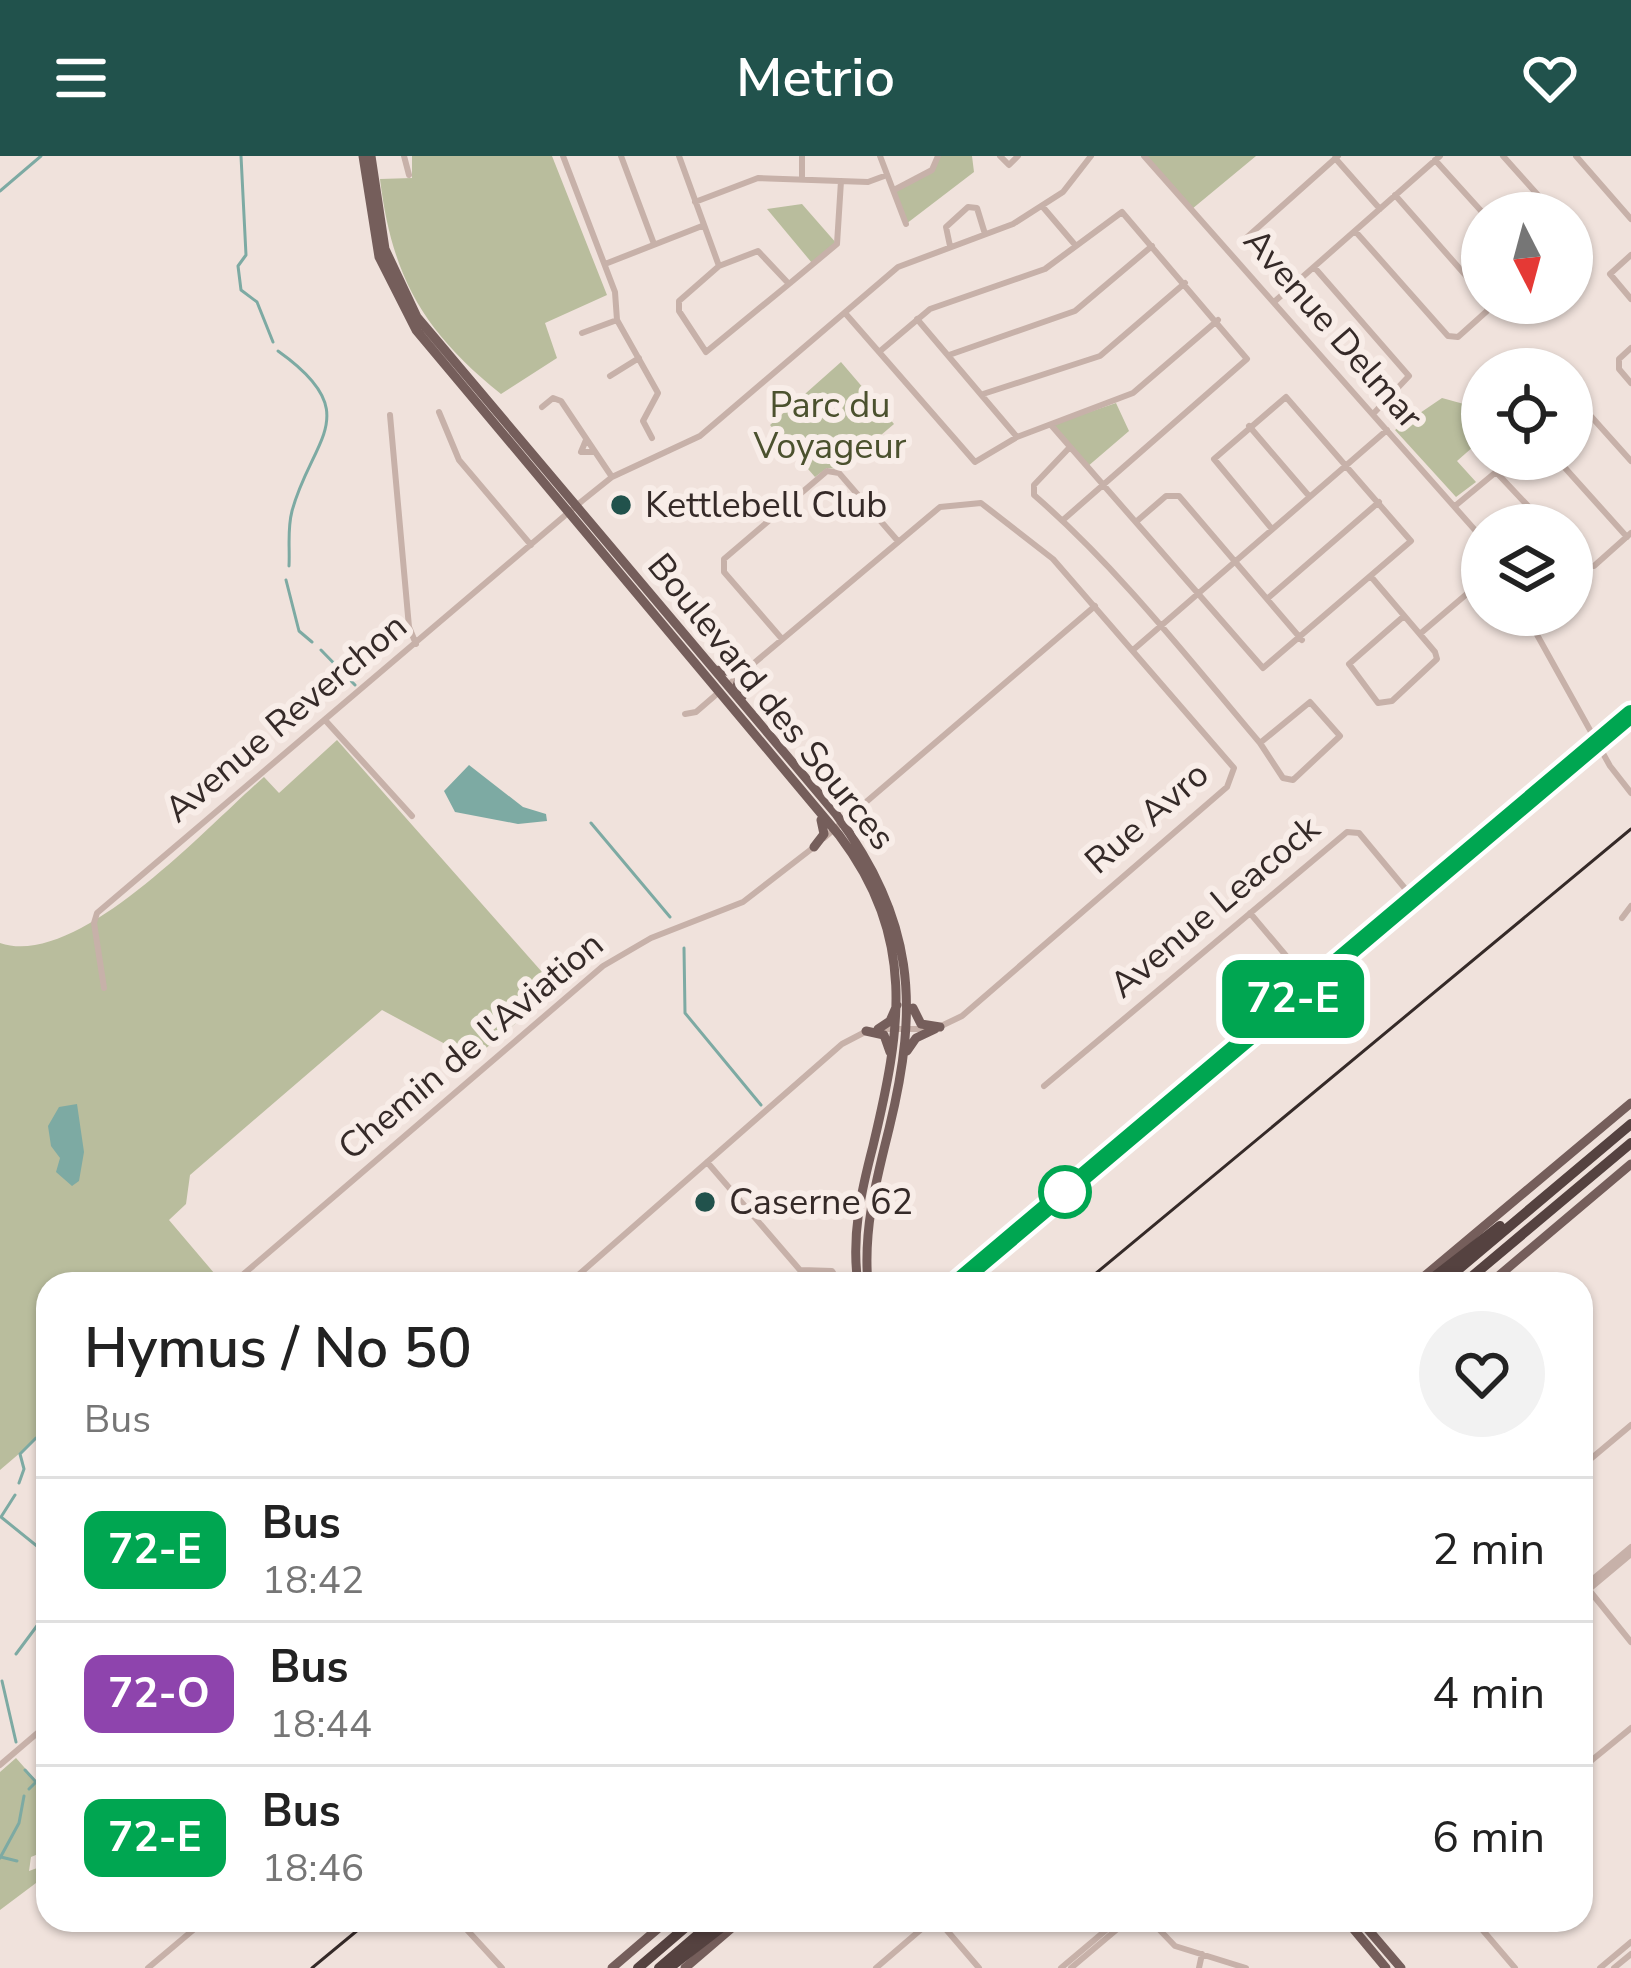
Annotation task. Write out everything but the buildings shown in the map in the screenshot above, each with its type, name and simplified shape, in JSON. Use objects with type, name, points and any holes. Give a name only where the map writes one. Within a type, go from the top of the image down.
[{"type":"highway","points":[[1456,1272],[1631,1124]]},
{"type":"highway","points":[[1477,1272],[1631,1142]]},
{"type":"highway","points":[[1441,1272],[1557,1186]]},
{"type":"highway","points":[[1486,1272],[1523,1233]]},
{"type":"highway","points":[[637,1968],[672,1932]]},
{"type":"highway","points":[[637,1968],[680,1932]]},
{"type":"highway","points":[[659,1968],[701,1932]]},
{"type":"highway","points":[[669,1968],[716,1932]]},
{"type":"main road","name":"Boulevard des Sources","points":[[367,156],[373,234],[403,310],[723,689],[812,803],[838,826],[886,926],[904,1056],[869,1210],[868,1272]]},
{"type":"main road","name":"Boulevard des Sources","points":[[572,510],[707,662],[723,689],[750,712],[838,826],[891,905],[908,992],[858,1210],[858,1272]]},
{"type":"main road","points":[[707,662],[727,675],[741,673],[737,686],[750,712]]},
{"type":"main road","points":[[812,803],[824,829],[814,847]]},
{"type":"main road","points":[[814,847],[834,841],[852,853]]},
{"type":"main road","points":[[908,992],[918,1022],[940,1027]]},
{"type":"main road","points":[[872,1030],[890,1022],[899,1000]]},
{"type":"main road","points":[[904,1056],[916,1038],[940,1027]]},
{"type":"main road","points":[[872,1030],[888,1041],[885,1093]]},
{"type":"main road","points":[[1428,1272],[1631,1102]]},
{"type":"main road","points":[[1503,1272],[1631,1165]]},
{"type":"main road","points":[[611,1968],[654,1932]]},
{"type":"main road","points":[[685,1968],[727,1932]]},
{"type":"main road","points":[[1356,1932],[1386,1968]]},
{"type":"main road","points":[[1370,1932],[1401,1968]]},
{"type":"street","points":[[404,156],[409,175]]},
{"type":"street","points":[[563,156],[605,264],[617,320],[658,393],[643,421],[652,438]]},
{"type":"street","points":[[621,156],[654,244]]},
{"type":"street","points":[[679,156],[718,266]]},
{"type":"street","points":[[802,156],[802,179]]},
{"type":"street","points":[[880,156],[906,224]]},
{"type":"street","points":[[893,190],[932,170],[938,156]]},
{"type":"street","points":[[1000,156],[1009,165],[1018,156]]},
{"type":"street","name":"Avenue Reverchon","points":[[104,988],[96,915],[572,510],[612,477],[700,436],[898,267],[986,234],[1042,206],[1063,192],[1091,156]]},
{"type":"street","name":"Avenue Delmar","points":[[1144,156],[1461,513]]},
{"type":"street","points":[[1503,156],[1535,192]]},
{"type":"street","points":[[1576,156],[1631,219]]},
{"type":"street","points":[[1245,238],[1336,157],[1380,209]]},
{"type":"street","points":[[1274,302],[1438,158],[1466,192]]},
{"type":"street","points":[[694,202],[758,178],[841,181],[887,175]]},
{"type":"street","points":[[789,284],[758,250],[718,266],[679,301],[680,311],[706,352],[789,284],[837,244],[841,181]]},
{"type":"street","points":[[1395,196],[1461,270]]},
{"type":"street","points":[[1042,206],[1076,246]]},
{"type":"street","points":[[950,246],[946,227],[968,207],[976,208],[986,234]]},
{"type":"street","points":[[879,352],[945,302],[1045,269],[1122,212],[1246,352],[1246,363],[1063,520]]},
{"type":"street","points":[[605,264],[703,225]]},
{"type":"street","points":[[1355,231],[1448,336],[1458,337],[1472,324]]},
{"type":"street","points":[[949,356],[1075,311],[1152,246]]},
{"type":"street","points":[[1629,293],[1610,274],[1631,255]]},
{"type":"street","points":[[1315,267],[1409,376],[1372,414]]},
{"type":"street","points":[[982,394],[1100,356],[1185,283]]},
{"type":"street","points":[[845,314],[970,460],[981,462],[1017,437],[1133,393],[1218,320]]},
{"type":"street","points":[[917,319],[1017,437]]},
{"type":"street","points":[[582,333],[617,320]]},
{"type":"street","points":[[1631,348],[1618,359],[1619,370],[1631,382]]},
{"type":"street","points":[[610,376],[638,358]]},
{"type":"street","points":[[1052,425],[1259,667],[1268,668],[1302,640],[1411,541],[1286,397],[1214,459],[1272,529]]},
{"type":"street","points":[[542,407],[559,399],[612,477]]},
{"type":"street","points":[[439,412],[459,460],[531,545]]},
{"type":"street","points":[[390,415],[409,627],[416,644]]},
{"type":"street","points":[[1593,419],[1631,461]]},
{"type":"street","points":[[1249,426],[1310,497]]},
{"type":"street","points":[[1133,650],[1387,430]]},
{"type":"street","points":[[1070,447],[1033,491],[1160,626],[1260,742],[1283,778],[1293,780],[1340,736],[1310,702],[1260,742]]},
{"type":"street","points":[[782,639],[724,572],[724,559],[826,471],[839,473],[897,540]]},
{"type":"street","points":[[1455,506],[1496,472],[1526,504]]},
{"type":"street","points":[[1577,480],[1629,535],[1593,566]]},
{"type":"street","points":[[1137,521],[1166,496],[1179,496],[1302,640]]},
{"type":"street","points":[[1267,599],[1379,502]]},
{"type":"street","name":"Rue Avro","points":[[741,673],[940,507],[981,503],[1053,559],[1232,765],[1234,779],[962,1016],[940,1027],[872,1030]]},
{"type":"street","points":[[1373,579],[1436,652],[1435,663],[1392,701],[1378,704],[1349,664],[1404,616]]},
{"type":"street","points":[[1420,634],[1461,599]]},
{"type":"street","name":"Chemin de l'Aviation","points":[[246,1272],[596,971],[651,938],[747,899],[1095,606]]},
{"type":"street","points":[[1538,636],[1597,743],[1631,793]]},
{"type":"street","points":[[685,714],[696,712],[741,673]]},
{"type":"street","points":[[970,1272],[1631,714]]},
{"type":"street","points":[[325,720],[412,816]]},
{"type":"street","name":"Avenue Leacock","points":[[1044,1086],[1353,830],[1413,898]]},
{"type":"street","points":[[1622,918],[1631,906]]},
{"type":"street","points":[[1250,913],[1310,985]]},
{"type":"street","points":[[582,1272],[845,1041],[872,1030]]},
{"type":"street","points":[[707,1162],[801,1270],[833,1272]]},
{"type":"street","points":[[1593,1457],[1631,1425]]},
{"type":"street","points":[[1593,1580],[1631,1550]]},
{"type":"street","points":[[1593,1599],[1631,1642]]},
{"type":"street","points":[[1593,1759],[1631,1728]]},
{"type":"street","points":[[0,1765],[36,1735]]},
{"type":"street","points":[[148,1968],[191,1932]]},
{"type":"street","points":[[469,1932],[502,1968]]},
{"type":"street","points":[[876,1968],[920,1932]]},
{"type":"street","points":[[946,1932],[979,1968]]},
{"type":"street","points":[[1061,1968],[1104,1932]]},
{"type":"street","points":[[1071,1968],[1114,1932]]},
{"type":"street","points":[[1161,1932],[1174,1946],[1246,1968]]},
{"type":"street","points":[[1484,1932],[1515,1968]]},
{"type":"street","points":[[1600,1968],[1631,1942]]},
{"type":"street","points":[[1199,1968],[1202,1954]]},
{"type":"street","points":[[1614,1968],[1631,1954]]},
{"type":"green space","points":[[412,156],[552,156],[607,295],[545,323],[557,358],[501,394],[432,325],[403,274],[380,179],[412,178]]},
{"type":"green space","points":[[938,156],[972,156],[974,172],[906,224],[894,190],[932,170]]},
{"type":"green space","points":[[1144,156],[1256,156],[1192,209]]},
{"type":"green space","points":[[802,204],[837,244],[812,263],[767,209]]},
{"type":"green space","name":"Parc du Voyageur","points":[[841,362],[894,424],[841,469],[827,468],[815,477],[770,425]]},
{"type":"green space","points":[[1442,398],[1461,403],[1461,457],[1457,461],[1461,480],[1476,482],[1456,497],[1395,430]]},
{"type":"green space","points":[[1116,403],[1129,431],[1087,467],[1051,425]]},
{"type":"green space","points":[[337,740],[557,989],[473,1059],[382,1010],[190,1175],[186,1204],[169,1220],[213,1272],[36,1272],[36,1439],[0,1470],[0,943],[31,946],[103,916],[176,859],[264,777],[279,793]]},
{"type":"green space","points":[[16,1758],[36,1781],[36,1855],[31,1857],[29,1871],[36,1868],[36,1883],[0,1910],[0,1772]]},
{"type":"water","points":[[469,765],[523,807],[546,814],[547,821],[518,824],[455,812],[444,791]]},
{"type":"water","points":[[77,1104],[84,1152],[79,1181],[72,1186],[56,1172],[60,1158],[51,1146],[48,1126],[59,1107]]},
{"type":"waterway","points":[[0,191],[41,156]]},
{"type":"waterway","points":[[241,156],[246,255],[238,266],[241,290],[257,302],[273,342]]},
{"type":"waterway","points":[[278,351],[305,373],[327,410],[326,428],[292,511],[289,566]]},
{"type":"waterway","points":[[286,580],[299,631],[312,642]]},
{"type":"waterway","points":[[321,650],[355,685]]},
{"type":"waterway","points":[[591,823],[670,917]]},
{"type":"waterway","points":[[684,948],[685,1013],[761,1105]]},
{"type":"waterway","points":[[19,1483],[24,1469],[20,1454],[36,1438]]},
{"type":"waterway","points":[[15,1495],[1,1517],[36,1545]]},
{"type":"waterway","points":[[16,1654],[36,1627]]},
{"type":"waterway","points":[[2,1681],[16,1742]]},
{"type":"waterway","points":[[25,1770],[36,1782],[29,1789]]},
{"type":"waterway","points":[[0,1858],[19,1823],[24,1796]]},
{"type":"waterway","points":[[1,1857],[17,1861]]},
{"type":"tram line","points":[[1097,1272],[1631,829]]},
{"type":"tram line","points":[[312,1968],[356,1932]]},
{"type":"bus line","name":"72-E","points":[[970,1272],[1631,714]]},
{"type":"place","name":"Kettlebell Club","points":[[621,505]]},
{"type":"place","name":"Caserne 62","points":[[705,1202]]}]
